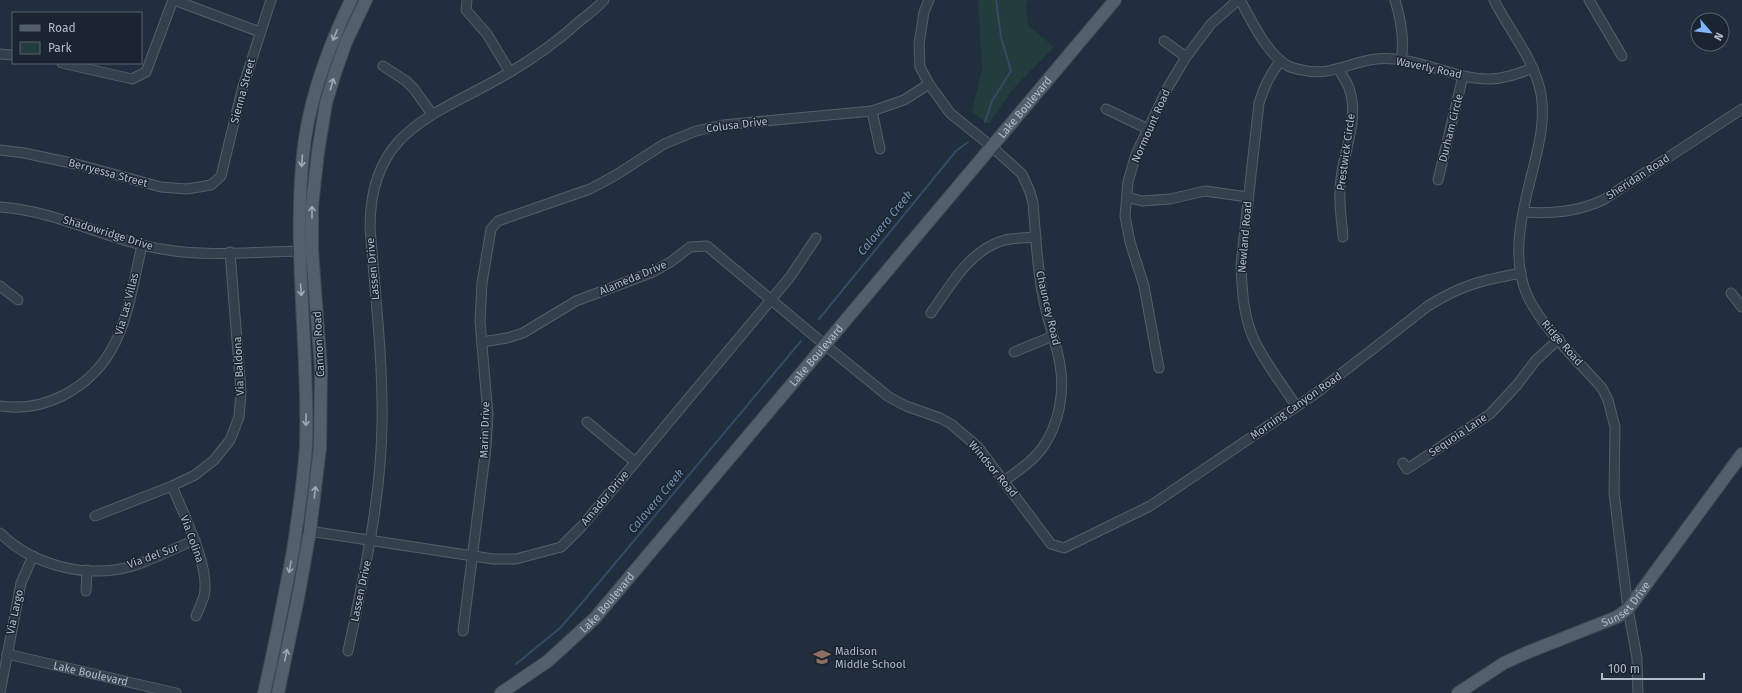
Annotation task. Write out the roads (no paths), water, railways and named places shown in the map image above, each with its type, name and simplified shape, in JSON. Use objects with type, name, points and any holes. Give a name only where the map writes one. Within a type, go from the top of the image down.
[{"type":"main road","name":"Cannon Road","points":[[264,693],[285,595],[296,529],[306,446],[306,369],[299,251],[299,205],[303,153],[313,100],[334,37],[351,0]]},
{"type":"main road","name":"Cannon Road","points":[[278,693],[298,598],[310,531],[320,446],[320,384],[312,251],[312,206],[318,152],[326,103],[346,42],[366,0]]},
{"type":"main road","name":"Lake Boulevard","points":[[501,693],[545,664],[562,650],[595,618],[1115,0]]},
{"type":"main road","name":"Sunset Drive","points":[[1458,693],[1509,661],[1617,617],[1628,609],[1742,454]]},
{"type":"street","points":[[66,64],[132,79],[146,72],[174,0],[260,32]]},
{"type":"street","name":"Sienna Street","points":[[215,181],[221,176],[242,90],[260,32],[272,0]]},
{"type":"street","points":[[467,0],[466,10],[487,34],[510,72]]},
{"type":"street","name":"Lassen Drive","points":[[348,651],[368,554],[376,497],[382,425],[381,360],[370,212],[375,184],[392,150],[411,128],[432,114],[510,72],[555,43],[604,0]]},
{"type":"street","name":"Chauncey Road","points":[[929,0],[924,12],[919,44],[920,67],[928,84],[950,113],[991,146],[1022,174],[1030,192],[1033,203],[1039,273],[1045,306],[1054,336],[1062,381],[1061,399],[1053,427],[1043,447],[1030,462],[1004,481]]},
{"type":"street","name":"Normount Road","points":[[1159,368],[1144,286],[1130,242],[1125,216],[1128,182],[1136,154],[1166,89],[1186,57],[1212,24],[1239,0]]},
{"type":"street","name":"Waverly Road","points":[[1239,0],[1263,42],[1281,61],[1288,66],[1310,72],[1324,72],[1376,59],[1402,60],[1463,76],[1490,79],[1508,77],[1533,68]]},
{"type":"street","points":[[1395,0],[1402,22],[1402,60]]},
{"type":"street","name":"Ridge Road","points":[[1494,0],[1527,54],[1541,95],[1542,124],[1540,142],[1523,212],[1519,243],[1521,274],[1528,296],[1538,315],[1602,388],[1608,400],[1615,427],[1614,493],[1628,609],[1637,658],[1638,693]]},
{"type":"street","points":[[1589,0],[1622,56]]},
{"type":"street","points":[[1164,41],[1186,57]]},
{"type":"street","points":[[0,54],[12,55]]},
{"type":"street","name":"Newland Road","points":[[1281,61],[1273,70],[1263,90],[1259,103],[1241,265],[1242,290],[1246,315],[1252,336],[1258,348],[1296,406]]},
{"type":"street","points":[[383,66],[406,81],[414,89],[432,114]]},
{"type":"street","name":"Prestwick Circle","points":[[1339,69],[1349,89],[1353,112],[1352,132],[1343,159],[1340,191],[1343,236]]},
{"type":"street","name":"Durham Circle","points":[[1438,180],[1463,76]]},
{"type":"street","name":"Colusa Drive","points":[[491,229],[498,221],[590,189],[616,175],[664,144],[696,131],[723,125],[872,111],[904,100],[928,84]]},
{"type":"street","points":[[1106,109],[1148,129]]},
{"type":"street","name":"Sheridan Road","points":[[1523,212],[1545,214],[1569,212],[1603,200],[1742,109]]},
{"type":"street","points":[[872,111],[880,149]]},
{"type":"street","name":"Berryessa Street","points":[[0,150],[24,153],[76,164],[161,187],[187,189],[211,185],[215,181]]},
{"type":"street","points":[[1127,197],[1142,201],[1170,199],[1205,191],[1248,197]]},
{"type":"street","name":"Shadowridge Drive","points":[[0,207],[38,213],[62,219],[121,239],[168,250],[209,253],[312,251]]},
{"type":"street","name":"Marin Drive","points":[[463,631],[486,447],[488,415],[480,322],[482,283],[491,229]]},
{"type":"street","points":[[930,313],[966,266],[978,254],[1005,240],[1036,236]]},
{"type":"street","name":"Amador Drive","points":[[296,529],[370,539],[493,559],[516,559],[561,547],[582,526],[772,300],[790,277],[816,238]]},
{"type":"street","name":"Via Las Villas","points":[[0,406],[13,408],[35,406],[55,400],[86,382],[101,366],[113,350],[122,327],[142,245]]},
{"type":"street","name":"Alameda Drive","points":[[482,342],[507,338],[523,333],[576,302],[654,272],[672,261],[690,247],[707,246],[825,345]]},
{"type":"street","name":"Via Baldona","points":[[95,516],[172,486],[195,475],[214,460],[230,440],[239,417],[241,392],[230,252]]},
{"type":"street","name":"Morning Canyon Road","points":[[1070,545],[1150,506],[1315,394],[1443,296],[1462,287],[1479,282],[1521,274]]},
{"type":"street","points":[[0,286],[18,300]]},
{"type":"street","points":[[1730,293],[1742,307]]},
{"type":"street","points":[[1014,352],[1054,336]]},
{"type":"street","name":"Sequoia Lane","points":[[1403,463],[1407,469],[1490,414],[1517,385],[1536,360],[1559,339]]},
{"type":"street","name":"Windsor Road","points":[[825,345],[890,397],[906,406],[940,418],[951,424],[978,447],[1051,544],[1064,548],[1070,545]]},
{"type":"street","points":[[587,422],[635,462]]},
{"type":"street","name":"Via Colina","points":[[172,486],[201,557],[204,576],[204,595],[196,616]]},
{"type":"street","name":"Via del Sur","points":[[0,533],[10,542],[33,556],[61,567],[87,570],[113,569],[133,566],[195,540]]},
{"type":"street","name":"Via Largo","points":[[0,693],[21,583],[33,556]]},
{"type":"street","points":[[86,591],[87,570]]},
{"type":"street","name":"Lake Boulevard","points":[[7,654],[176,693]]},
{"type":"waterway","name":"Calavera Creek","points":[[985,122],[992,101],[1011,71],[1001,37],[996,0]]},
{"type":"waterway","name":"Calavera Creek","points":[[819,319],[956,151],[968,142]]},
{"type":"waterway","name":"Calavera Creek","points":[[516,664],[560,628],[801,341]]},
{"type":"place","name":"Madison Middle School","points":[[822,657]]}]
